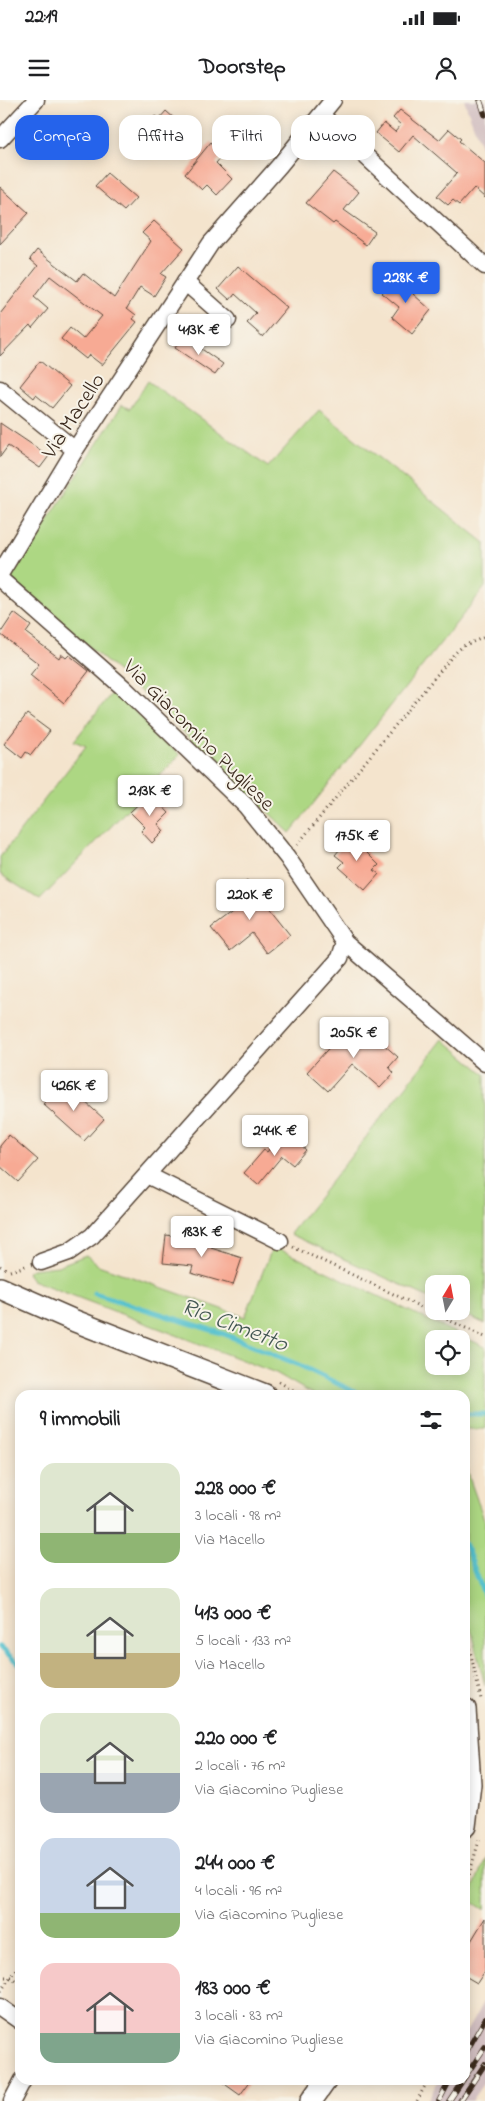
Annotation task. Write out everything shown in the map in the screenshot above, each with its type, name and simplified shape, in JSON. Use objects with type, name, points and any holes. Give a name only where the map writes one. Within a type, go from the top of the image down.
[{"type":"main road","points":[[0,1288],[75,1321],[252,1390]]},
{"type":"main road","points":[[470,1749],[473,1705]]},
{"type":"main road","points":[[470,1811],[473,1829]]},
{"type":"main road","points":[[311,2100],[322,2085]]},
{"type":"street","points":[[0,140],[36,100]]},
{"type":"street","name":"Via Macello","points":[[321,115],[333,100]]},
{"type":"street","name":"Via Macello","points":[[0,574],[75,450],[211,243],[291,151]]},
{"type":"street","points":[[370,160],[485,266]]},
{"type":"street","points":[[186,282],[228,320]]},
{"type":"street","points":[[0,389],[75,450]]},
{"type":"street","name":"Via Giacomino Pugliese","points":[[0,579],[125,689],[246,806],[288,857],[345,942],[485,1063]]},
{"type":"street","points":[[41,1262],[69,1252],[92,1236],[340,958],[345,942]]},
{"type":"street","points":[[147,1175],[280,1241]]},
{"type":"street","points":[[0,2007],[15,2018]]},
{"type":"street","points":[[12,2101],[20,2085]]},
{"type":"path","points":[[288,857],[454,654],[463,646],[485,637]]},
{"type":"path","points":[[280,1241],[485,1337]]},
{"type":"path","points":[[470,1676],[473,1705]]},
{"type":"path","points":[[470,1875],[477,1855],[473,1829]]},
{"type":"path","points":[[0,1992],[15,1971]]},
{"type":"path","points":[[0,1977],[11,1977],[15,1980]]},
{"type":"path","points":[[417,2101],[425,2085]]},
{"type":"shaded area","points":[[464,100],[485,100],[485,157]]},
{"type":"shaded area","points":[[485,1999],[485,2081],[471,2101],[427,2101],[436,2085],[470,2085],[470,2025]]},
{"type":"green space","points":[[148,381],[268,467],[319,410],[485,543],[485,587],[290,833],[136,687],[10,579],[122,405],[130,409]]},
{"type":"green space","points":[[114,690],[180,755],[40,900],[0,874],[0,857],[86,746],[74,741]]},
{"type":"green space","points":[[443,1039],[485,1074],[485,1324],[470,1317],[470,1275],[425,1275],[425,1296],[290,1234]]},
{"type":"green space","points":[[273,1246],[449,1330],[425,1330],[425,1375],[470,1375],[470,1340],[485,1347],[485,1429],[470,1429],[470,1390],[305,1390],[276,1373],[32,1280],[27,1273],[32,1269],[58,1266],[86,1255],[98,1265],[245,1317]]},
{"type":"green space","points":[[470,1480],[485,1522],[485,1686],[470,1627]]},
{"type":"green space","points":[[485,1858],[485,1910],[470,1901]]},
{"type":"building","points":[[400,110],[439,140],[449,129],[461,139],[459,141],[485,163],[485,198],[474,188],[459,205],[453,200],[448,205],[437,196],[457,173],[413,135],[399,152],[376,133],[384,123],[395,132],[401,125],[393,118]]},
{"type":"building","points":[[166,111],[170,115],[162,115]]},
{"type":"building","points":[[211,142],[212,160],[219,160],[216,163],[232,179],[217,195],[207,185],[202,190],[185,174],[196,160],[202,160],[202,153]]},
{"type":"building","points":[[333,172],[359,192],[344,210],[375,232],[366,245],[335,222],[333,224],[306,203]]},
{"type":"building","points":[[107,173],[136,198],[124,211],[95,186]]},
{"type":"building","points":[[0,187],[29,213],[0,244]]},
{"type":"building","points":[[154,221],[184,248],[161,274],[166,277],[154,296],[140,287],[127,308],[136,315],[133,319],[137,322],[102,365],[89,355],[86,359],[61,339],[70,328],[83,339],[102,316],[50,276],[34,297],[48,309],[32,328],[30,325],[0,356],[0,314],[38,266],[30,259],[37,250],[77,281],[83,273],[114,298],[151,241],[142,233]]},
{"type":"building","points":[[238,266],[287,308],[263,337],[247,323],[256,313],[235,294],[230,300],[218,289]]},
{"type":"building","points":[[398,275],[416,290],[413,294],[431,310],[412,334],[392,317],[399,307],[382,293]]},
{"type":"building","points":[[183,336],[223,364],[215,375],[175,348]]},
{"type":"building","points":[[40,361],[70,386],[52,408],[36,395],[34,398],[20,386]]},
{"type":"building","points":[[0,423],[49,456],[40,468],[8,446],[0,457]]},
{"type":"building","points":[[14,613],[31,626],[26,633],[59,658],[61,654],[66,658],[69,655],[89,671],[64,703],[30,675],[39,664],[0,634]]},
{"type":"building","points":[[27,714],[50,731],[31,755],[26,752],[22,758],[4,744]]},
{"type":"building","points":[[150,793],[169,813],[158,824],[164,831],[152,843],[141,831],[145,827],[130,812]]},
{"type":"building","points":[[349,833],[368,850],[366,852],[379,865],[374,870],[379,874],[365,890],[339,867],[344,862],[335,855],[340,849],[337,847]]},
{"type":"building","points":[[247,881],[290,935],[267,953],[252,933],[230,951],[211,928],[235,910],[225,898]]},
{"type":"building","points":[[360,1024],[398,1057],[389,1067],[394,1073],[380,1088],[352,1064],[328,1091],[307,1072],[345,1030],[351,1035]]},
{"type":"building","points":[[63,1082],[104,1119],[84,1141],[43,1104]]},
{"type":"building","points":[[284,1131],[306,1150],[293,1165],[282,1156],[258,1185],[244,1173],[264,1150],[267,1152]]},
{"type":"building","points":[[9,1135],[38,1160],[18,1182],[0,1166],[0,1146]]},
{"type":"building","points":[[166,1235],[213,1241],[211,1248],[242,1258],[233,1285],[191,1273],[193,1266],[163,1263]]},
{"type":"building","points":[[485,1918],[485,1971],[477,1983],[470,1979],[470,1943]]},
{"type":"building","points":[[226,2085],[247,2085],[240,2095]]},
{"type":"waterway","name":"Rio Cimetto","points":[[94,1293],[224,1334],[299,1365],[351,1390]]},
{"type":"waterway","points":[[470,1414],[485,1414]]},
{"type":"waterway","name":"Rio Cimetto","points":[[470,1557],[485,1597]]},
{"type":"waterway","points":[[0,1647],[15,1660]]},
{"type":"railway","points":[[480,100],[485,115]]},
{"type":"railway","points":[[470,2045],[485,2019]]},
{"type":"railway","points":[[470,2070],[485,2047]]},
{"type":"railway","points":[[460,2101],[485,2064]]},
{"type":"railway","points":[[439,2101],[447,2085]]},
{"type":"railway","points":[[449,2101],[460,2085]]}]
